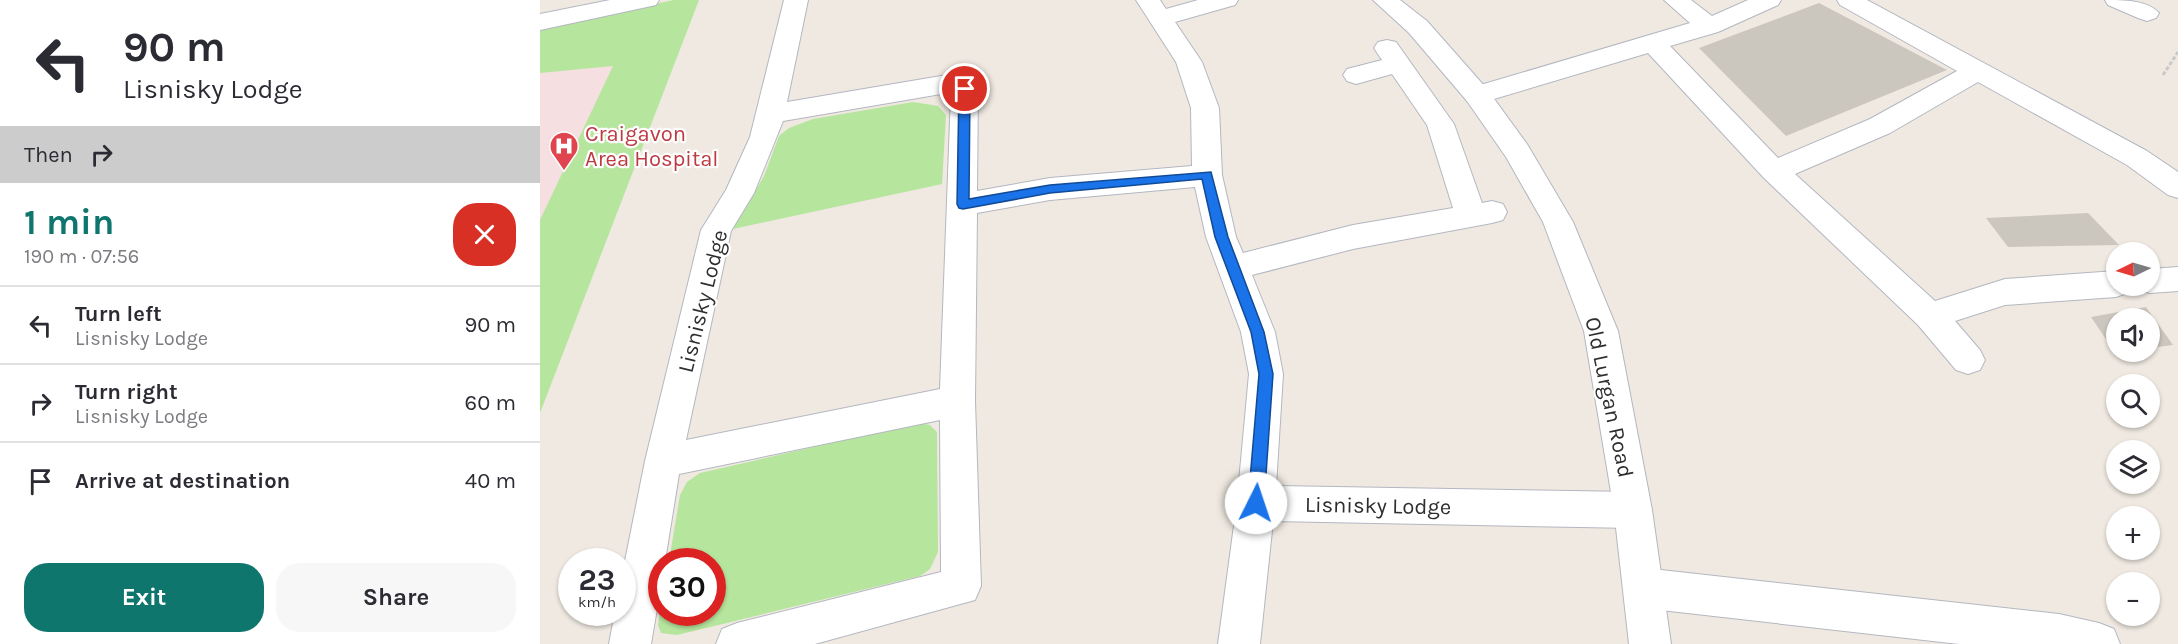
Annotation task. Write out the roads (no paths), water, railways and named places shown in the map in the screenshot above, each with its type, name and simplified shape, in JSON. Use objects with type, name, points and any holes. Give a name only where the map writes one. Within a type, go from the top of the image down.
[{"type":"street","points":[[540,22],[647,0]]},
{"type":"street","name":"Lisnisky Lodge","points":[[630,644],[663,461],[716,230],[739,193],[764,137],[796,0]]},
{"type":"street","points":[[1226,0],[1154,9],[1189,62],[1205,108],[1207,175],[1221,237],[1258,332],[1266,374],[1256,503],[1239,644]]},
{"type":"street","name":"Old Lurgan Road","points":[[1385,0],[1418,27],[1477,95],[1517,151],[1557,222],[1601,331],[1633,510],[1650,644]]},
{"type":"street","points":[[1676,0],[1709,26]]},
{"type":"street","points":[[1477,95],[1654,44],[1709,26],[1769,0]]},
{"type":"street","points":[[1849,0],[2137,158],[2178,187]]},
{"type":"street","points":[[2117,0],[2147,13]]},
{"type":"street","points":[[1654,44],[1774,171],[1930,316],[1968,360]]},
{"type":"street","points":[[1233,268],[1353,237],[1482,214],[1440,124],[1392,56],[1356,75]]},
{"type":"street","points":[[1774,171],[1880,126],[1977,71]]},
{"type":"street","points":[[737,644],[962,586],[957,401],[965,89],[947,84],[771,114]]},
{"type":"street","points":[[963,204],[1050,189],[1207,175]]},
{"type":"street","points":[[2160,280],[2178,279]]},
{"type":"street","points":[[1930,316],[2005,292],[2106,285]]},
{"type":"street","points":[[663,461],[957,401]]},
{"type":"street","name":"Lisnisky Lodge","points":[[1256,503],[1633,510]]},
{"type":"street","points":[[1643,588],[2059,635],[2099,644]]},
{"type":"place","name":"Craigavon Area Hospital","points":[[564,172]]}]
